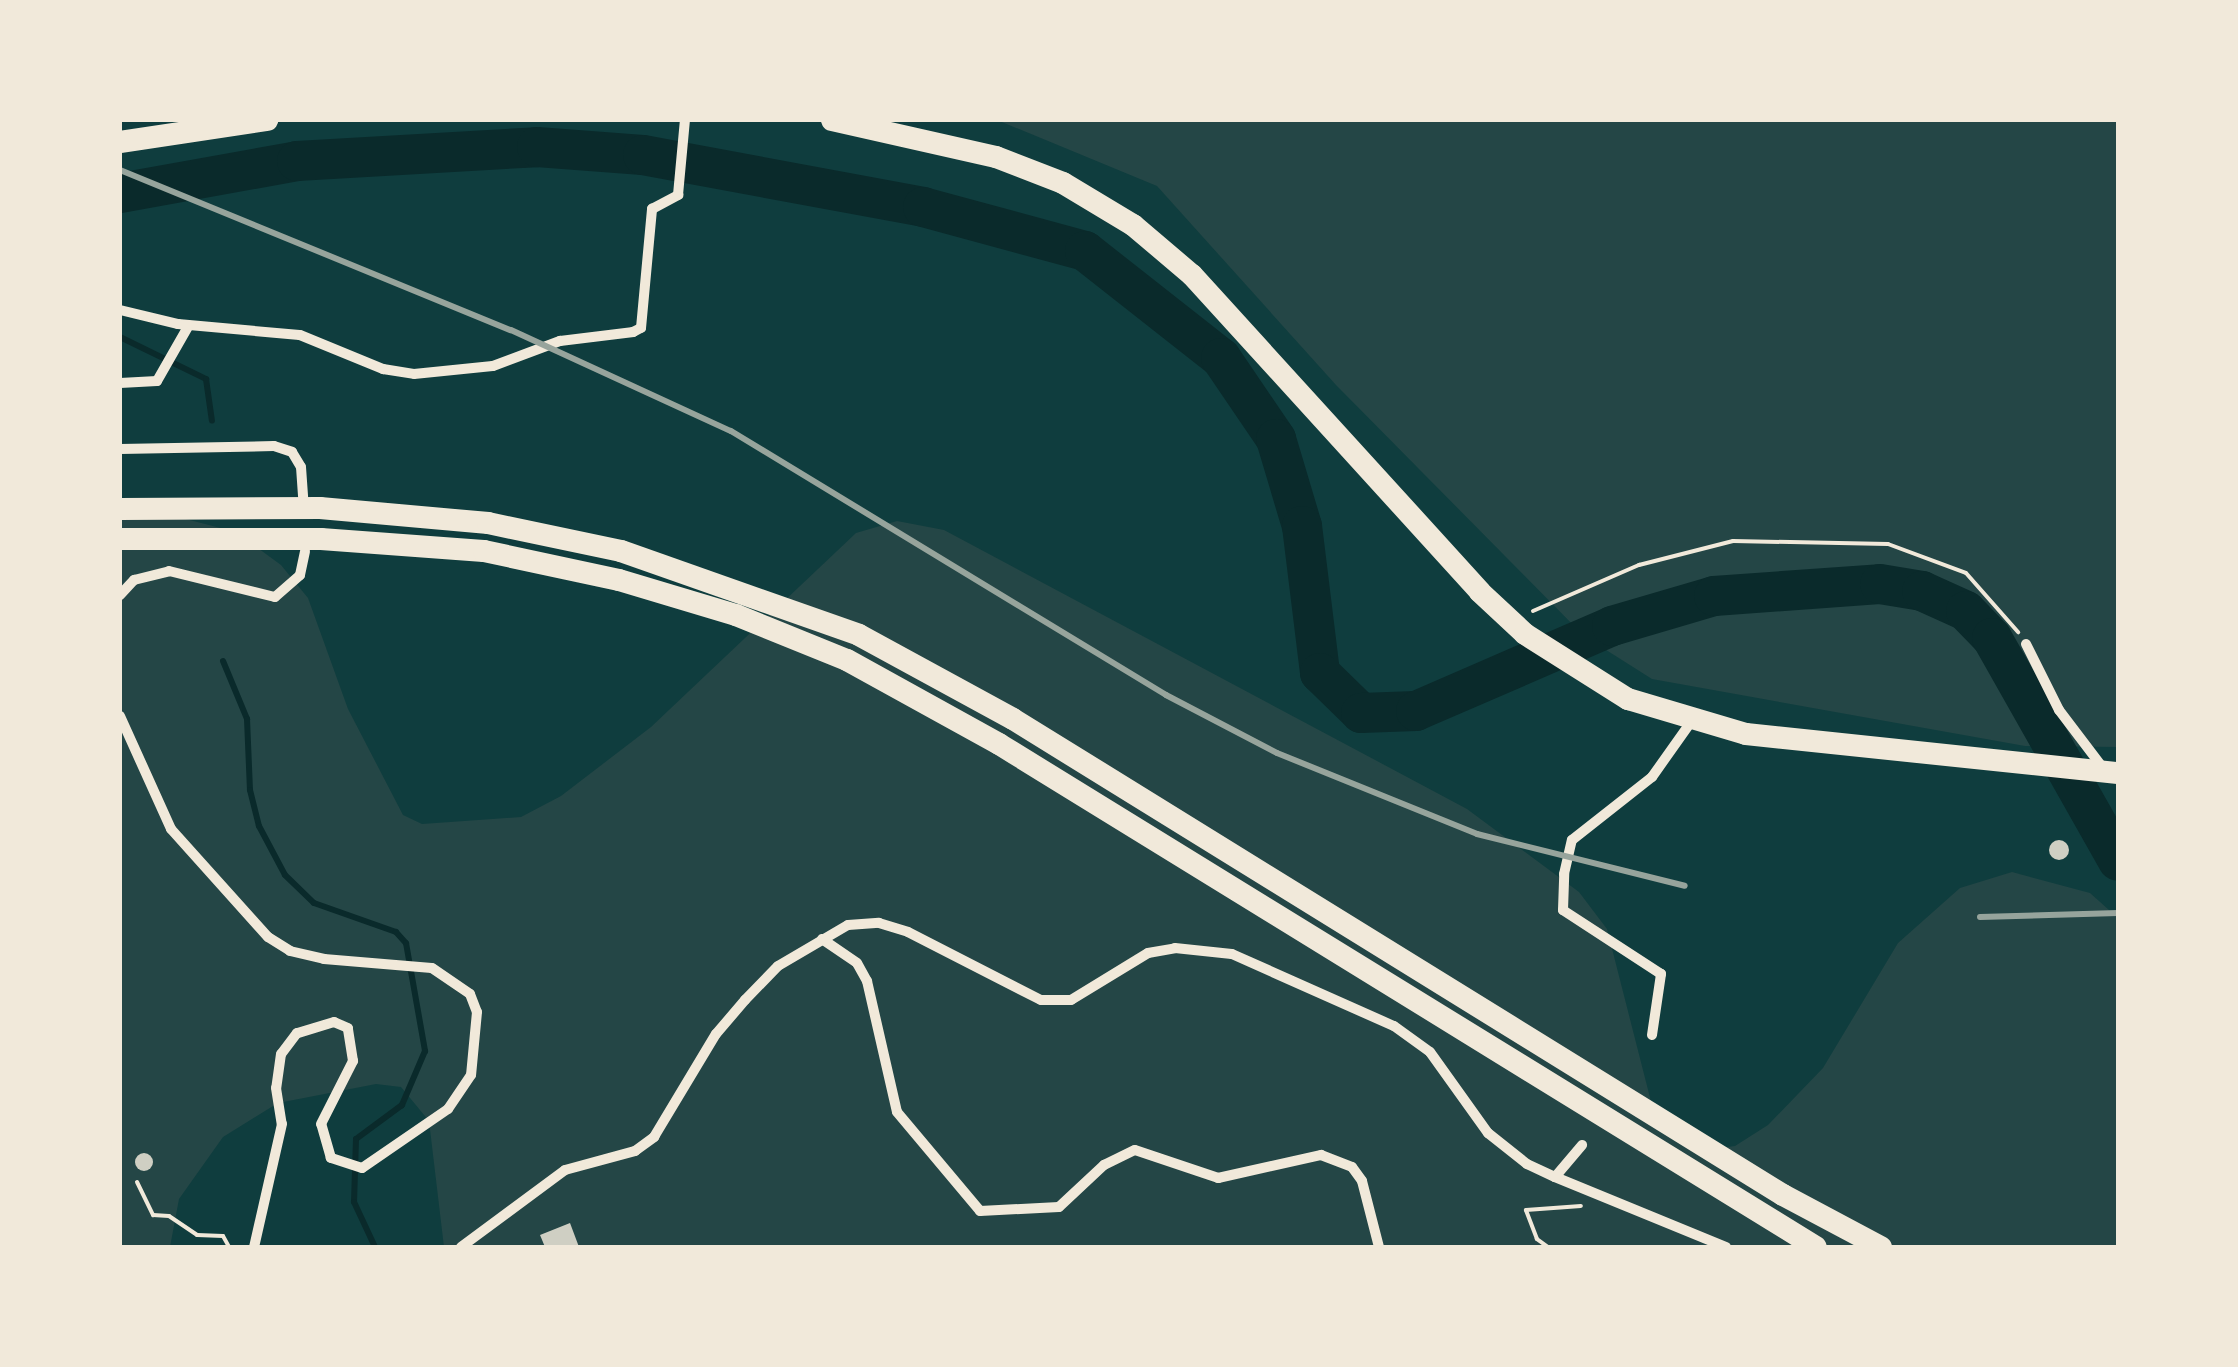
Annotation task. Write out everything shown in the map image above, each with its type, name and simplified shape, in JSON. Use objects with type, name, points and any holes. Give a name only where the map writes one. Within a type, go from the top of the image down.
[{"type":"highway","points":[[120,142],[267,120]]},
{"type":"highway","points":[[832,120],[996,156],[1063,183],[1133,225],[1192,275],[1518,627],[1572,666],[1628,699],[1691,722],[2112,773]]},
{"type":"highway","points":[[120,509],[320,508],[488,523],[621,551],[858,635],[1013,719],[1750,1175],[1880,1247]]},
{"type":"highway","points":[[120,539],[321,539],[484,551],[620,580],[736,615],[847,660],[999,744],[1816,1247]]},
{"type":"street","points":[[120,310],[189,325],[300,335],[414,374],[493,366],[560,341],[633,332],[640,328],[652,209],[678,195],[684,121]]},
{"type":"street","points":[[120,383],[157,380],[189,325]]},
{"type":"street","points":[[120,449],[274,446],[292,452],[302,467],[302,497]]},
{"type":"street","points":[[120,595],[134,580],[169,571],[275,597],[300,576],[305,552]]},
{"type":"street","points":[[2026,644],[2052,697],[2112,773]]},
{"type":"street","points":[[120,716],[171,829],[268,937],[290,951],[324,959],[432,968],[462,986],[477,1012],[470,1076],[448,1109],[362,1168],[331,1158],[322,1124],[354,1061],[348,1028],[334,1022],[297,1033],[282,1054],[276,1088],[282,1124],[254,1247]]},
{"type":"street","points":[[1652,1034],[1661,974],[1563,910],[1564,874],[1572,840],[1652,777],[1691,722]]},
{"type":"street","points":[[461,1247],[566,1170],[635,1151],[654,1137],[726,1022],[778,966],[848,925],[879,923],[1041,1000],[1071,1000],[1148,953],[1188,948],[1232,954],[1394,1026],[1430,1052],[1488,1132],[1555,1177],[1726,1247]]},
{"type":"street","points":[[822,940],[857,963],[867,981],[897,1112],[980,1211],[1059,1207],[1104,1165],[1135,1150],[1218,1178],[1321,1155],[1352,1168],[1362,1181],[1379,1247]]},
{"type":"street","points":[[1555,1177],[1582,1145]]},
{"type":"path","points":[[1518,627],[1640,565],[1733,541],[1888,544],[1966,573],[1991,594],[2026,644]]},
{"type":"path","points":[[137,1182],[153,1216],[169,1216],[197,1235],[223,1236],[228,1247]]},
{"type":"path","points":[[1548,1247],[1536,1239],[1526,1210],[1588,1206]]},
{"type":"shaded area","points":[[997,120],[2118,120],[2118,747],[2025,746],[1652,679],[1584,636],[1336,385],[1157,186]]},
{"type":"shaded area","points":[[120,502],[236,532],[281,565],[308,598],[348,709],[403,815],[422,824],[521,817],[561,796],[651,727],[856,533],[897,521],[944,530],[1467,809],[1579,892],[1607,929],[1657,1125],[1712,1149],[1735,1146],[1768,1125],[1823,1068],[1898,943],[1960,888],[2012,872],[2090,893],[2118,918],[2118,1247],[444,1247],[429,1121],[401,1087],[376,1084],[278,1103],[223,1137],[179,1199],[170,1247],[120,1247]]},
{"type":"building","points":[[2055,840],[2063,840],[2069,850],[2063,860],[2055,860],[2049,854],[2049,846]]},
{"type":"building","points":[[144,1153],[151,1155],[151,1169],[144,1171],[137,1169],[135,1162],[137,1155]]},
{"type":"building","points":[[570,1223],[579,1247],[545,1247],[540,1235]]},
{"type":"waterway","points":[[120,193],[297,161],[537,147],[643,155],[923,207],[1085,251],[1221,358],[1276,439],[1302,526],[1320,673],[1361,713],[1416,711],[1612,626],[1714,596],[1880,584],[1922,591],[1966,611],[1992,638],[2118,861]]},
{"type":"waterway","points":[[120,337],[206,379],[212,421]]},
{"type":"waterway","points":[[223,661],[247,719],[250,790],[259,826],[285,875],[314,903],[396,932],[406,943],[425,1051],[402,1105],[356,1139],[354,1202],[375,1247]]},
{"type":"railway","points":[[120,170],[511,330],[731,431],[1166,695],[1277,753],[1477,834],[1685,886]]},
{"type":"railway","points":[[1980,917],[2118,913]]}]
